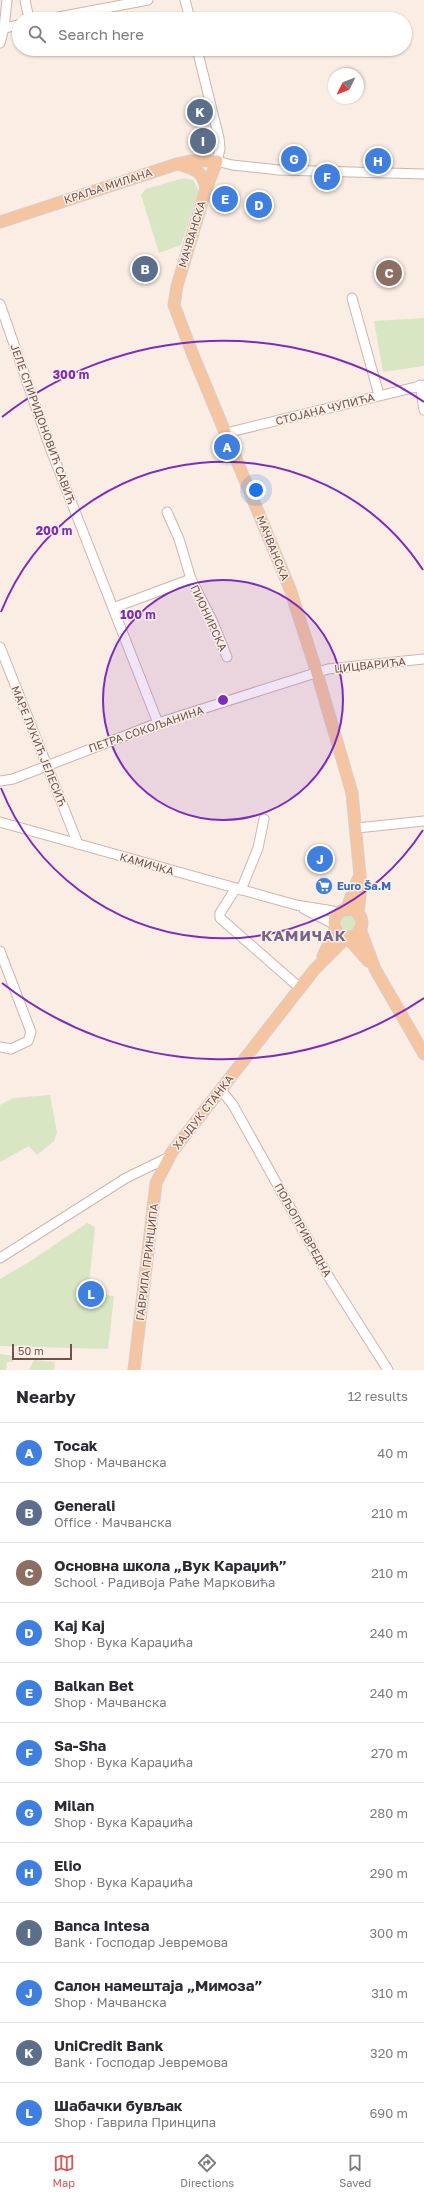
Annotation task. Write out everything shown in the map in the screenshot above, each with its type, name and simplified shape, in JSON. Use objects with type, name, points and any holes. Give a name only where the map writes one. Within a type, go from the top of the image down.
[{"type":"main road","name":"КРАЉА МИЛАНА","points":[[0,222],[177,164],[190,161],[217,161]]},
{"type":"main road","name":"МАЧВАНСКА","points":[[217,161],[206,189],[177,286],[174,305],[193,356],[290,589],[318,673],[350,786],[357,828],[358,877],[361,894],[358,914]]},
{"type":"main road","points":[[177,164],[194,169],[202,176],[206,189]]},
{"type":"main road","name":"МАЧВАНСКА","points":[[342,911],[358,877]]},
{"type":"main road","points":[[360,929],[356,935],[348,937],[340,935],[334,927],[335,918],[342,911],[352,910],[358,914],[361,920],[360,929],[375,969],[424,1054]]},
{"type":"main road","name":"ХАЈДУК СТАНКА","points":[[314,970],[334,927]]},
{"type":"main road","points":[[348,937],[375,969]]},
{"type":"main road","name":"ХАЈДУК СТАНКА","points":[[169,1157],[314,970],[348,937]]},
{"type":"main road","name":"ГАВРИЛА ПРИНЦИПА","points":[[134,1370],[156,1183],[169,1157]]},
{"type":"street","points":[[0,43],[4,28],[7,0]]},
{"type":"street","points":[[25,0],[28,12]]},
{"type":"street","points":[[85,12],[148,0]]},
{"type":"street","points":[[185,0],[188,12]]},
{"type":"street","points":[[4,28],[12,26]]},
{"type":"street","points":[[199,56],[219,138],[220,149],[217,161],[232,165],[278,170],[424,174]]},
{"type":"street","points":[[352,298],[379,395]]},
{"type":"street","name":"ЈЕЛЕ СПИРИДОНОВИЋ САВИЋ","points":[[0,304],[46,436],[158,723]]},
{"type":"street","points":[[422,385],[424,410]]},
{"type":"street","name":"СТОЈАНА ЧУПИЋА","points":[[226,433],[422,385]]},
{"type":"street","name":"ПИОНИРСКА","points":[[167,512],[179,539],[191,579],[212,620],[227,657]]},
{"type":"street","name":"ПИОНИРСКА","points":[[113,608],[191,579]]},
{"type":"street","name":"МАРЕ ЛУКИЋ ЈЕЛЕСИЋ","points":[[0,647],[78,844]]},
{"type":"street","name":"ЦИЦВАРИЋА","points":[[318,673],[328,669],[424,659]]},
{"type":"street","name":"ПЕТРА СОКОЉАНИНА","points":[[0,781],[13,779],[158,723],[318,673]]},
{"type":"street","points":[[264,819],[258,848],[238,889],[220,913],[220,918],[300,988]]},
{"type":"street","points":[[357,828],[424,820]]},
{"type":"street","name":"КАМИЧКА","points":[[0,822],[296,905],[342,911]]},
{"type":"street","name":"КАМИЧКА","points":[[296,905],[334,927]]},
{"type":"street","points":[[0,951],[31,1032],[28,1041],[11,1049],[0,1047]]},
{"type":"street","name":"ПОЉОПРИВРЕДНА","points":[[221,1090],[233,1105],[330,1279],[388,1370]]},
{"type":"street","name":"ХАЈДУК СТАНКА","points":[[0,1258],[119,1182],[169,1157]]},
{"type":"green space","points":[[184,178],[193,180],[199,191],[181,245],[159,253],[141,195],[146,189]]},
{"type":"green space","points":[[424,318],[424,366],[383,372],[374,321]]},
{"type":"green space","points":[[348,914],[354,917],[357,923],[354,929],[348,932],[342,929],[339,923],[342,917]]},
{"type":"green space","points":[[50,1095],[57,1133],[54,1141],[37,1155],[29,1146],[0,1162],[0,1105],[13,1098]]},
{"type":"green space","points":[[87,1223],[95,1227],[88,1293],[114,1296],[108,1349],[0,1346],[0,1279],[29,1262]]},
{"type":"green space","points":[[0,1354],[13,1356],[13,1362],[7,1362],[6,1370],[0,1370]]},
{"type":"green space","points":[[34,1360],[55,1362],[54,1370],[29,1370]]},
{"type":"place","name":"UniCredit Bank","points":[[200,112]]},
{"type":"place","name":"Banca Intesa","points":[[203,141]]},
{"type":"place","name":"Milan","points":[[294,159]]},
{"type":"place","name":"Elio","points":[[378,161]]},
{"type":"place","name":"Sa-Sha","points":[[327,177]]},
{"type":"place","name":"Balkan Bet","points":[[225,199]]},
{"type":"place","name":"Kaj Kaj","points":[[259,205]]},
{"type":"place","name":"Generali","points":[[145,269]]},
{"type":"place","name":"Основна школа „Вук Караџић”","points":[[389,273]]},
{"type":"place","name":"Tocak","points":[[227,447]]},
{"type":"place","name":"Салон намештаја „Мимоза”","points":[[320,859]]},
{"type":"place","name":"Euro Ša.M","points":[[324,886]]},
{"type":"place","name":"Шабачки бувљак","points":[[91,1294]]},
{"type":"district","name":"КАМИЧАК","points":[[304,936]]}]
